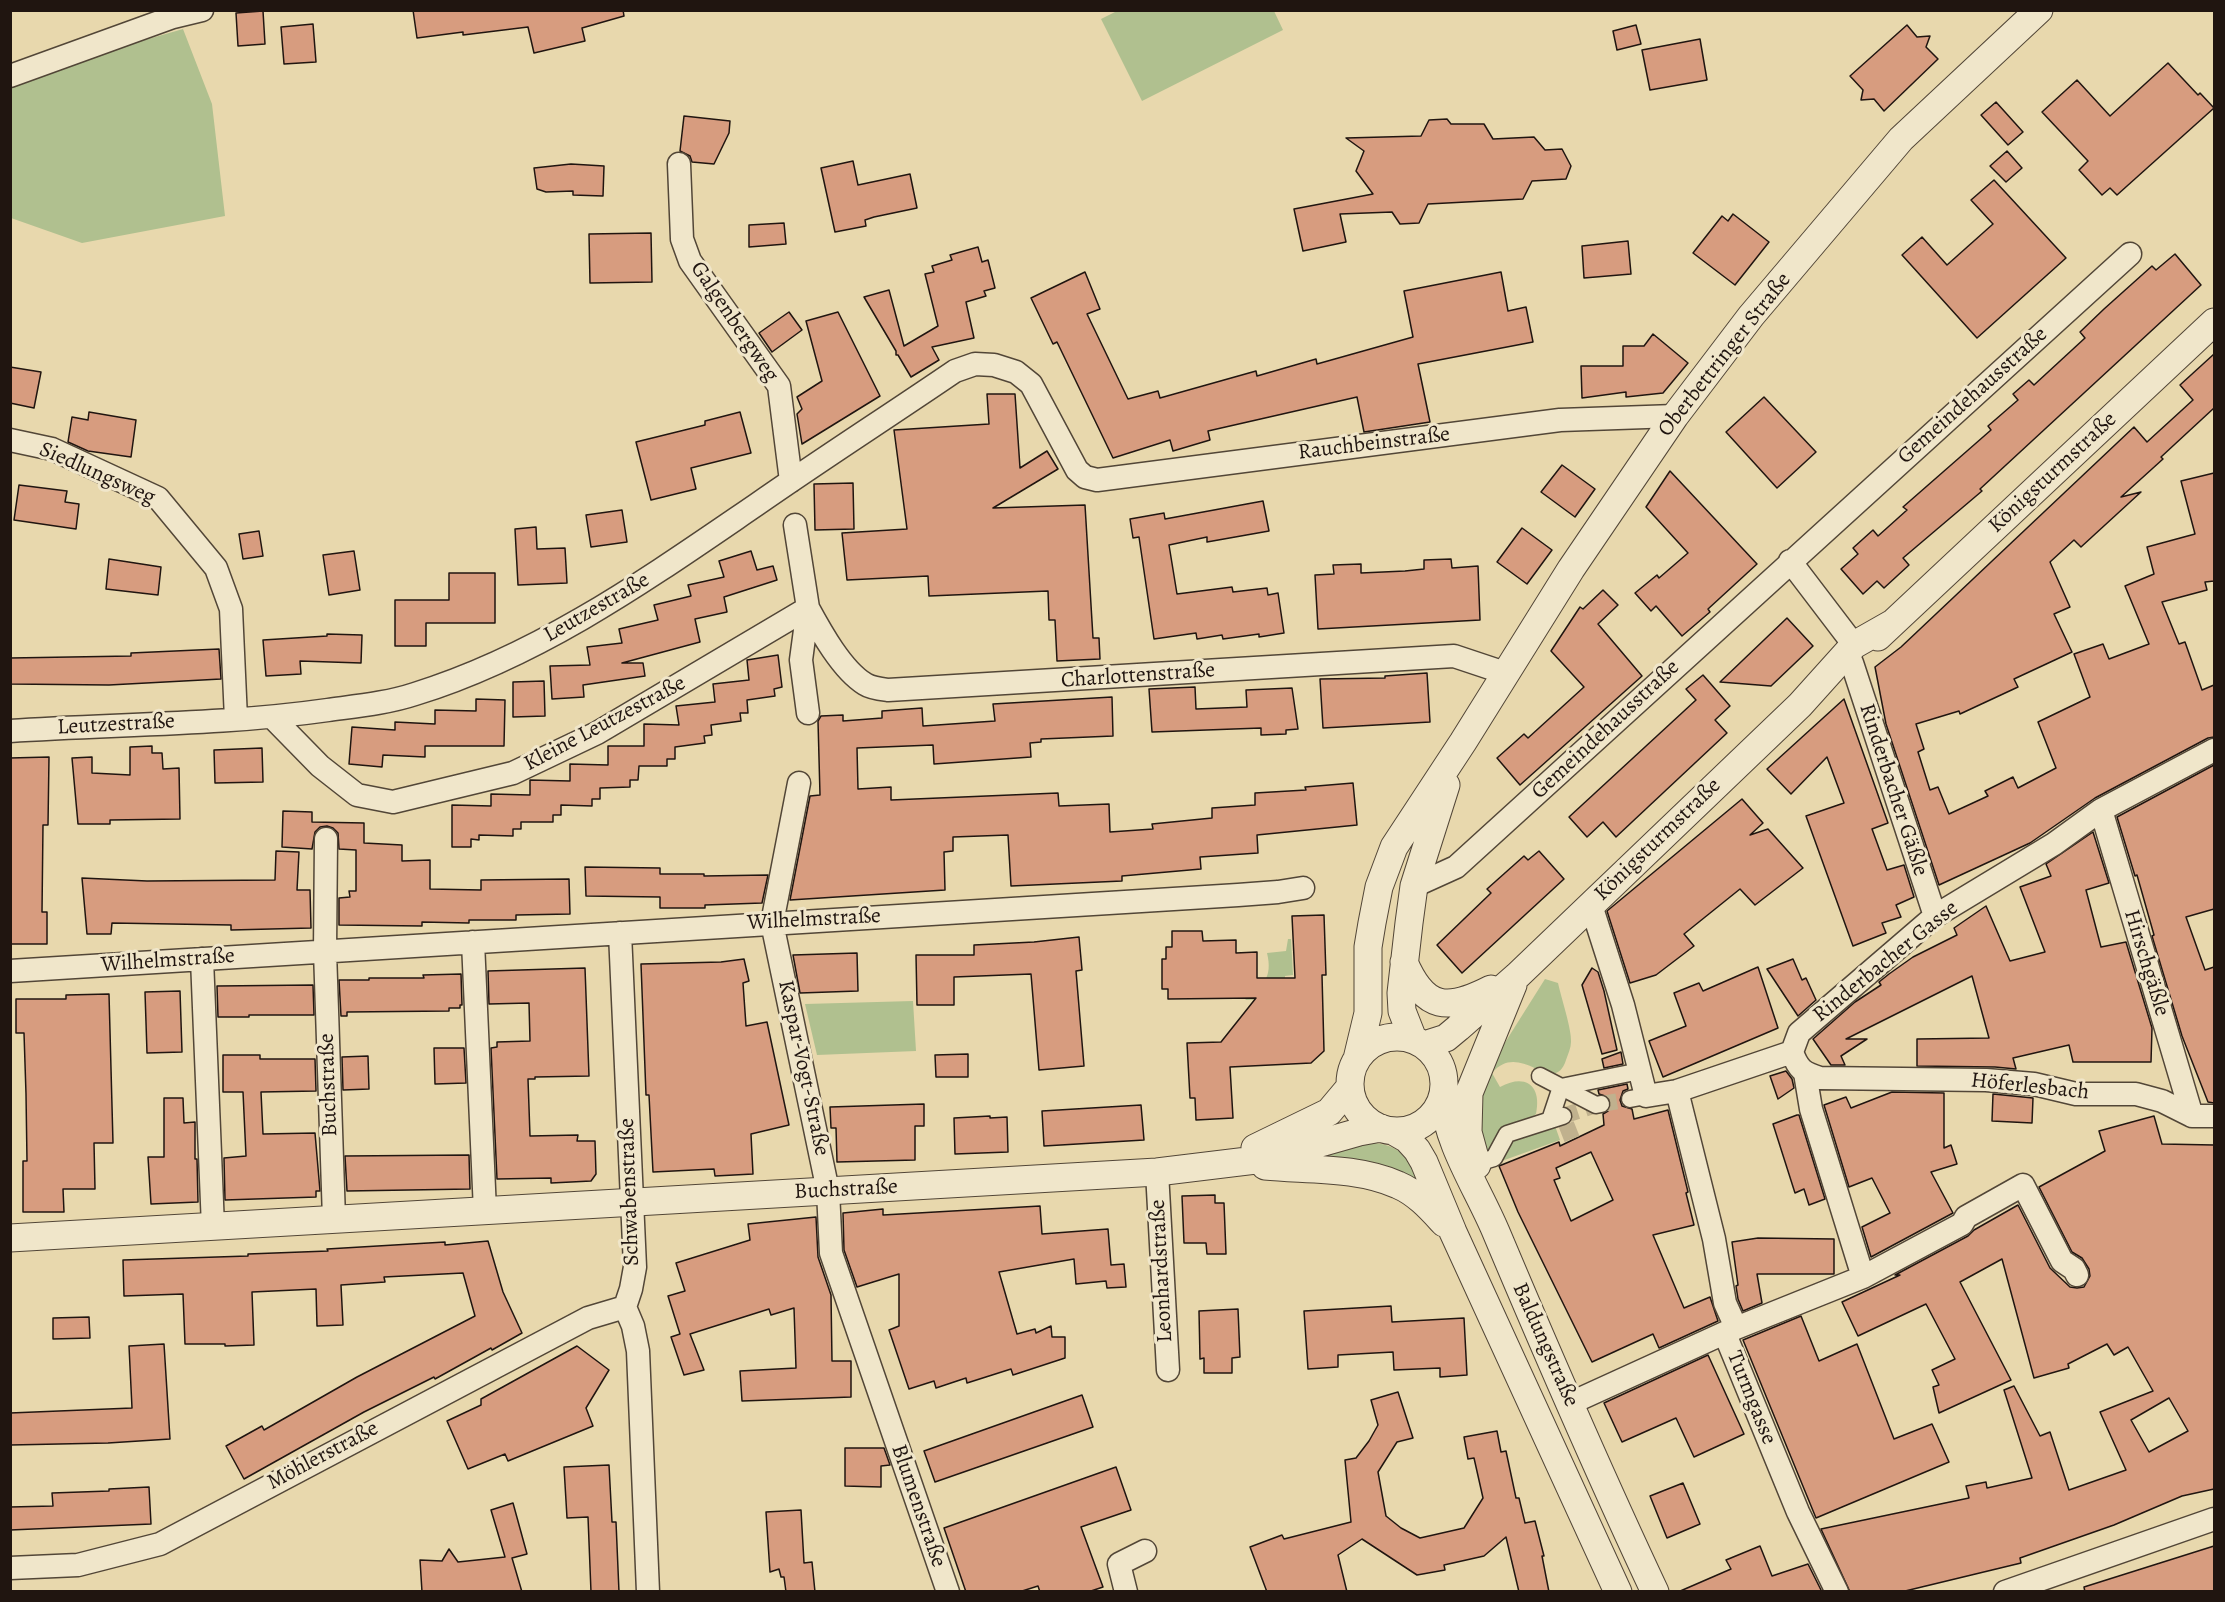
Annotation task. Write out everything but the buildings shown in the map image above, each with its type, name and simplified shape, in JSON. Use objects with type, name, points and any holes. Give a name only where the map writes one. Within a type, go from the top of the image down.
[{"type":"street","points":[[10,76],[90,49],[173,17],[202,10]]},
{"type":"street","name":"Oberbettringer Straße","points":[[1357,1059],[1366,1030],[1368,1013],[1368,947],[1379,887],[1394,847],[1463,742],[1571,569],[1675,416],[1744,325],[1901,139],[2038,10]]},
{"type":"street","name":"Galgenbergweg","points":[[679,164],[682,239],[690,261],[779,386],[790,481]]},
{"type":"street","name":"Gemeindehausstraße","points":[[1414,886],[1456,867],[2130,254]]},
{"type":"street","name":"Königsturmstraße","points":[[1419,1042],[1446,1038],[1516,976],[1853,654],[1891,624],[2214,322]]},
{"type":"street","name":"Leutzestraße","points":[[10,731],[273,718],[352,707],[414,695],[474,672],[562,630],[644,582],[955,371],[975,364],[994,365],[1016,372],[1031,384],[1077,470]]},
{"type":"street","name":"Rauchbeinstraße","points":[[1077,470],[1085,477],[1097,480],[1560,420],[1675,416]]},
{"type":"street","name":"Siedlungsweg","points":[[10,440],[52,449],[158,498],[216,568],[231,609],[236,720]]},
{"type":"street","points":[[795,525],[808,608],[801,660],[808,713]]},
{"type":"street","points":[[1790,561],[1853,654]]},
{"type":"street","name":"Charlottenstraße","points":[[808,608],[816,624],[853,676],[867,686],[888,690],[1454,656],[1505,673]]},
{"type":"street","name":"Kleine Leutzestraße","points":[[273,718],[320,766],[357,795],[393,802],[513,773],[597,733],[808,608]]},
{"type":"street","name":"Rinderbacher Gäßle","points":[[1853,654],[1935,916]]},
{"type":"street","name":"Oberbettringer Straße","points":[[1419,1042],[1402,1011],[1401,993],[1414,886],[1441,796],[1463,742]]},
{"type":"street","name":"Rinderbacher Gasse","points":[[1792,1052],[1799,1033],[1935,916],[2054,844],[2101,810],[2214,750]]},
{"type":"street","points":[[772,923],[799,783]]},
{"type":"street","name":"Hirschgäßle","points":[[2101,810],[2203,1116]]},
{"type":"street","points":[[325,951],[326,839]]},
{"type":"street","name":"Wilhelmstraße","points":[[10,971],[1278,892],[1303,888]]},
{"type":"street","points":[[1591,905],[1623,1005],[1640,1071],[1638,1097],[1677,1091],[1792,1052],[1796,1063],[1805,1074],[1811,1109],[1863,1277]]},
{"type":"street","name":"Kaspar-Vogt-Straße","points":[[772,923],[828,1191],[831,1253],[888,1420]]},
{"type":"street","name":"Schwabenstraße","points":[[620,933],[635,1267],[625,1307]]},
{"type":"street","points":[[473,942],[485,1211]]},
{"type":"street","name":"Buchstraße","points":[[325,951],[334,1219]]},
{"type":"street","points":[[202,959],[213,1227]]},
{"type":"street","points":[[1404,963],[1415,987],[1433,1000],[1445,1003],[1461,1002],[1475,997],[1516,976]]},
{"type":"street","points":[[1496,1232],[1489,1197],[1477,1167],[1468,1132],[1468,1093],[1516,976]]},
{"type":"street","name":"Königsturmstraße","points":[[1443,1089],[1448,1067],[1516,976]]},
{"type":"street","points":[[1398,1036],[1419,1042],[1438,1062],[1443,1089],[1437,1108],[1418,1126],[1406,1130],[1387,1129],[1369,1122],[1359,1112],[1350,1087],[1351,1072],[1357,1059],[1368,1047],[1382,1039],[1398,1036]]},
{"type":"street","points":[[1561,1087],[1640,1071]]},
{"type":"street","name":"Höferlesbach","points":[[1805,1074],[1820,1078],[1986,1080],[2034,1083],[2076,1094],[2136,1094],[2203,1116]]},
{"type":"street","points":[[1540,1076],[1596,1105],[1601,1104]]},
{"type":"street","name":"Buchstraße","points":[[1218,1165],[1319,1119],[1332,1109],[1350,1087]]},
{"type":"street","points":[[1484,1161],[1494,1158],[1507,1134],[1556,1118],[1561,1087]]},
{"type":"street","name":"Baldungstraße","points":[[1443,1089],[1450,1136],[1496,1232],[1611,1498],[1655,1592]]},
{"type":"street","name":"Turmgasse","points":[[1677,1091],[1714,1239],[1725,1304],[1734,1323],[1727,1339],[1797,1512],[1837,1592]]},
{"type":"street","name":"Buchstraße","points":[[10,1238],[1157,1172],[1280,1155],[1359,1132],[1387,1129]]},
{"type":"street","name":"Baldungstraße","points":[[1387,1129],[1407,1140],[1417,1150],[1618,1592]]},
{"type":"street","points":[[1218,1165],[1359,1174],[1384,1180],[1409,1191],[1453,1232]]},
{"type":"street","name":"Leonhardstraße","points":[[1157,1172],[1168,1370]]},
{"type":"street","points":[[1571,1403],[1731,1330],[1863,1277],[1962,1224],[1966,1217],[2023,1185],[2062,1261],[2075,1272]]},
{"type":"street","points":[[625,1307],[633,1326],[638,1351],[648,1592]]},
{"type":"street","name":"Möhlerstraße","points":[[10,1568],[78,1565],[160,1544],[387,1422],[588,1318],[625,1307]]},
{"type":"street","name":"Blumenstraße","points":[[888,1420],[948,1592]]},
{"type":"street","points":[[2008,1591],[2214,1519]]},
{"type":"street","points":[[1593,1536],[1602,1592]]},
{"type":"street","points":[[1126,1592],[1119,1564],[1145,1551]]},
{"type":"green space","points":[[1119,10],[1274,11],[1283,30],[1142,101],[1101,19]]},
{"type":"green space","points":[[183,29],[212,104],[225,216],[82,243],[11,218],[11,88],[103,52]]},
{"type":"green space","points":[[1288,939],[1291,939],[1293,975],[1285,976],[1285,999],[1245,1000],[1265,980],[1269,969],[1267,953],[1286,951]]},
{"type":"green space","points":[[1545,979],[1558,983],[1570,1030],[1571,1042],[1566,1060],[1561,1070],[1553,1073],[1514,1062],[1503,1064],[1492,1073],[1500,1087],[1517,1081],[1530,1085],[1537,1096],[1536,1114],[1502,1145],[1483,1156],[1478,1140],[1481,1088],[1489,1068]]},
{"type":"green space","points":[[913,1001],[916,1051],[817,1055],[805,1004]]},
{"type":"green space","points":[[1554,1123],[1560,1140],[1499,1162],[1509,1139]]},
{"type":"green space","points":[[1366,1143],[1378,1143],[1403,1154],[1427,1187],[1324,1157]]},
{"type":"tunnel","points":[[1601,1104],[1630,1099]]},
{"type":"tunnel","points":[[1572,1139],[1563,1116],[1596,1105]]}]
